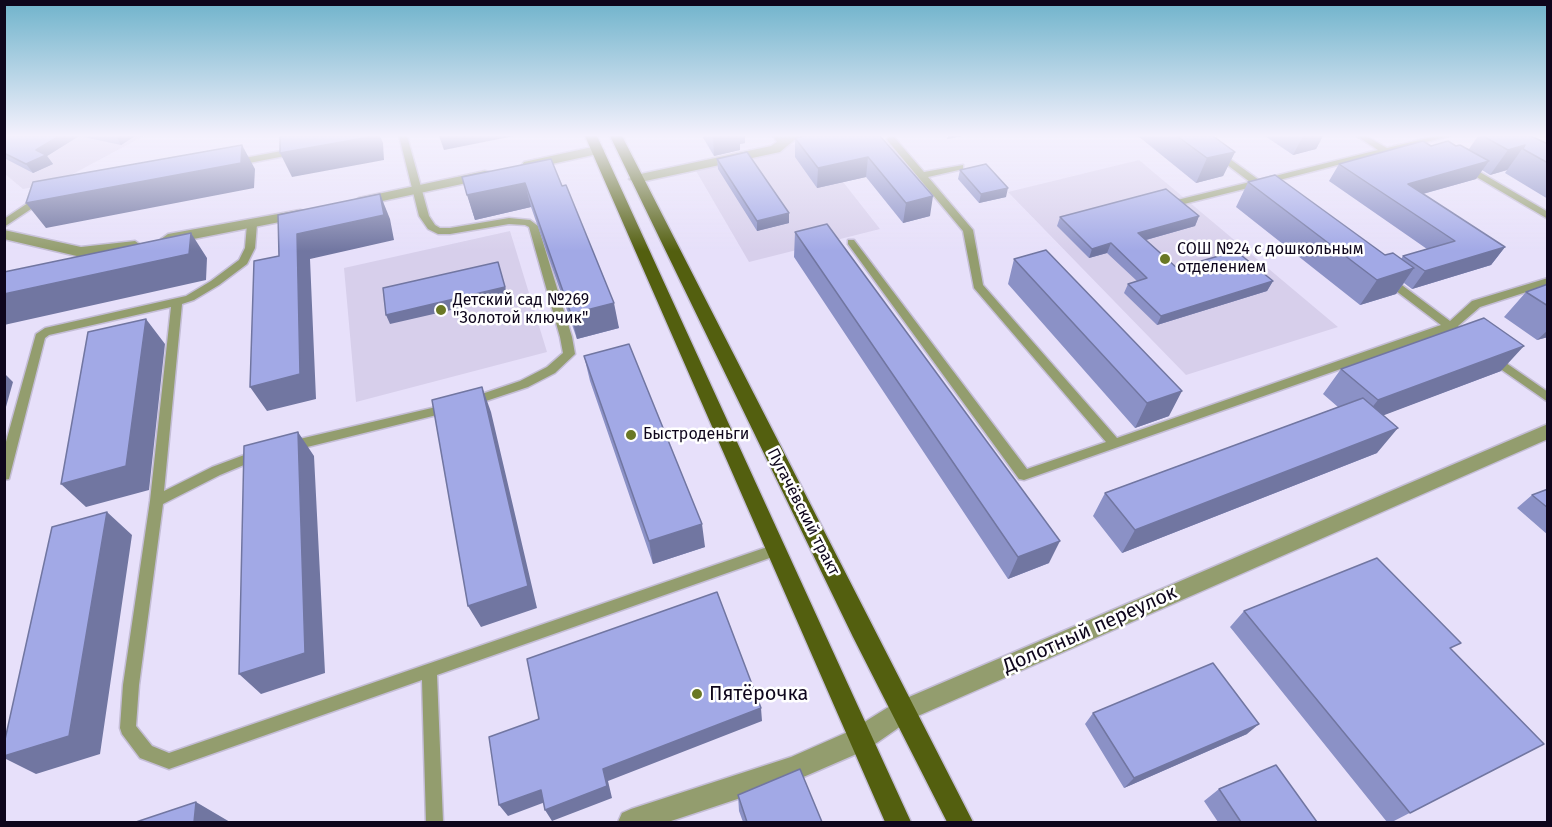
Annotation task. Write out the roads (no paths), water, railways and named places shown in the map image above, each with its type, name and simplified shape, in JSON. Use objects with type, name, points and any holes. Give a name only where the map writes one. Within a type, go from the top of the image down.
[{"type":"main road","points":[[608,175],[859,740],[898,822]]},
{"type":"main road","name":"Пугачёвский тракт","points":[[634,175],[960,822]]},
{"type":"street","points":[[341,205],[485,175]]},
{"type":"street","points":[[636,179],[656,175]]},
{"type":"street","points":[[4,234],[81,252],[103,251],[319,210]]},
{"type":"street","name":"Долотный переулок","points":[[631,822],[792,769],[859,740],[903,711],[1548,431]]},
{"type":"lane","points":[[157,501],[226,466],[277,449],[490,397],[524,384],[550,370],[569,354],[533,226],[526,222],[510,221],[438,231],[431,227],[424,216],[415,175]]},
{"type":"lane","points":[[922,175],[968,230],[978,286],[1114,443]]},
{"type":"lane","points":[[1246,175],[1276,197]]},
{"type":"lane","points":[[1176,203],[1291,175]]},
{"type":"lane","points":[[1480,175],[1548,216]]},
{"type":"lane","points":[[4,224],[31,205],[51,198]]},
{"type":"lane","points":[[4,475],[40,337],[45,332],[190,298],[215,283],[243,261],[250,248],[252,224]]},
{"type":"lane","points":[[851,242],[1024,475],[1451,326],[1476,304],[1548,281]]},
{"type":"lane","points":[[1377,272],[1468,340]]},
{"type":"lane","points":[[177,302],[157,501],[131,685],[128,728],[146,752],[168,761],[776,550]]},
{"type":"lane","points":[[1486,353],[1548,398]]},
{"type":"lane","points":[[429,670],[435,822]]},
{"type":"place","name":"СОШ №24 с дошкольным отделением","points":[[1165,259]]},
{"type":"place","name":"Детский сад №269 \"Золотой ключик\"","points":[[441,310]]},
{"type":"place","name":"Быстроденьги","points":[[631,435]]},
{"type":"place","name":"Пятёрочка","points":[[697,694]]}]
